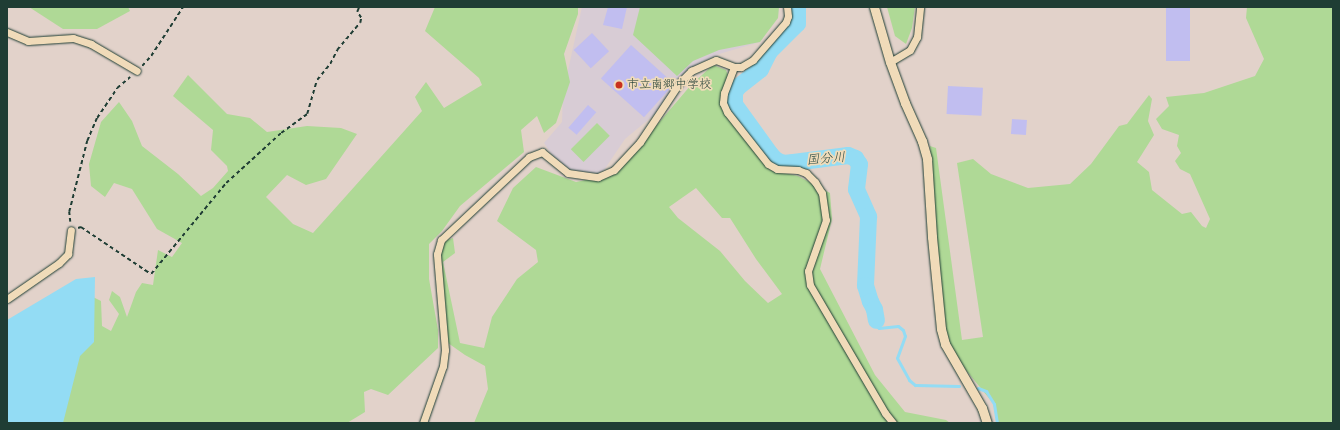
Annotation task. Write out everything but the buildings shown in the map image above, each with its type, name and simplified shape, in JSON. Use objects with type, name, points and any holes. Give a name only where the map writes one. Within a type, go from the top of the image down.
[{"type":"street","points":[[424,423],[443,366],[445,350],[437,254],[441,240],[529,157],[542,152],[568,173],[598,177],[614,170],[640,142],[680,82],[692,71],[716,60],[734,67],[741,67],[757,55],[786,22],[788,16],[787,7]]},
{"type":"street","points":[[874,7],[890,62],[928,159],[932,237],[941,329],[945,344],[982,408],[987,423]]},
{"type":"street","points":[[890,62],[910,50],[917,37],[920,7]]},
{"type":"street","points":[[7,32],[28,41],[72,38],[91,44],[137,71]]},
{"type":"street","points":[[734,67],[724,93],[723,103],[727,112],[768,164],[777,169],[798,170],[806,173],[815,182],[822,193],[826,220],[808,271],[810,285],[885,413],[893,423]]},
{"type":"street","points":[[7,298],[59,263],[68,254],[71,230]]},
{"type":"path","points":[[183,7],[151,56],[137,71],[117,88],[97,118],[87,141],[69,212],[71,230],[81,227],[151,274],[226,183],[281,133],[307,114],[317,80],[330,64],[337,50],[360,24],[361,18],[357,12],[359,7]]},
{"type":"shaded area","name":"市立南郷中学校","points":[[582,7],[779,7],[778,18],[760,42],[719,54],[694,66],[655,114],[625,139],[604,170],[599,173],[589,173],[571,172],[554,158],[544,143],[562,122],[563,93]]},
{"type":"green space","points":[[29,7],[128,7],[130,11],[97,29],[63,29]]},
{"type":"green space","points":[[435,7],[578,7],[578,14],[564,54],[570,82],[556,123],[544,133],[537,116],[521,130],[524,152],[460,206],[442,231],[429,244],[429,279],[438,330],[438,348],[388,395],[371,389],[364,392],[365,412],[347,423],[57,423],[87,294],[101,301],[102,326],[111,331],[119,314],[109,300],[112,291],[120,297],[127,317],[136,292],[142,283],[153,285],[158,250],[172,257],[182,243],[157,229],[132,189],[114,183],[105,197],[91,186],[89,164],[101,122],[119,102],[132,121],[142,146],[178,174],[201,196],[213,188],[228,171],[227,166],[211,150],[213,130],[173,96],[188,75],[227,114],[250,118],[267,132],[307,126],[341,128],[357,134],[326,179],[306,185],[287,175],[266,197],[293,224],[313,233],[422,111],[415,97],[426,82],[444,108],[482,85],[479,78],[425,31]]},
{"type":"green space","points":[[640,7],[779,7],[778,18],[760,42],[719,50],[693,61],[677,76],[633,35]]},
{"type":"green space","points":[[887,7],[915,7],[912,28],[906,44],[895,36]]},
{"type":"green space","points":[[1247,7],[1333,7],[1333,423],[997,423],[993,403],[960,363],[947,339],[940,280],[930,146],[936,148],[962,340],[983,337],[957,163],[973,159],[991,174],[1028,188],[1070,184],[1091,164],[1119,126],[1127,124],[1149,95],[1152,99],[1148,121],[1154,135],[1137,162],[1149,172],[1152,190],[1182,214],[1191,212],[1202,226],[1206,228],[1210,219],[1190,174],[1180,169],[1175,161],[1181,153],[1177,146],[1179,135],[1162,129],[1156,119],[1169,106],[1166,97],[1204,93],[1255,76],[1264,59],[1246,18]]},
{"type":"green space","points":[[713,65],[726,70],[728,75],[723,91],[726,115],[770,170],[798,176],[830,193],[832,219],[820,269],[875,375],[905,412],[946,420],[950,423],[474,423],[488,389],[485,366],[465,355],[448,343],[440,255],[445,241],[453,238],[455,253],[443,262],[460,343],[484,348],[492,317],[517,279],[538,262],[536,250],[497,221],[513,188],[536,167],[576,182],[615,174],[691,85]],"holes":[[[696,188],[722,218],[730,218],[756,259],[782,294],[768,303],[745,281],[720,251],[678,218],[669,207]]]},
{"type":"green space","points":[[597,123],[610,136],[584,162],[571,149]]},
{"type":"water","points":[[95,277],[94,342],[80,356],[63,423],[7,423],[7,320],[76,279]]},
{"type":"waterway","name":"国分川","points":[[797,7],[797,23],[769,51],[760,69],[738,86],[734,92],[734,104],[776,160],[783,163],[848,155],[855,158],[859,164],[856,189],[868,216],[865,285],[874,309],[876,320]]},
{"type":"waterway","name":"国分川","points":[[876,320],[875,325],[879,328],[898,326],[903,330],[905,336],[897,358],[909,380],[915,385],[959,386]]},
{"type":"waterway","name":"国分川","points":[[978,388],[986,391],[994,404],[997,423]]},
{"type":"place","name":"市立南郷中学校","points":[[619,85]]}]
